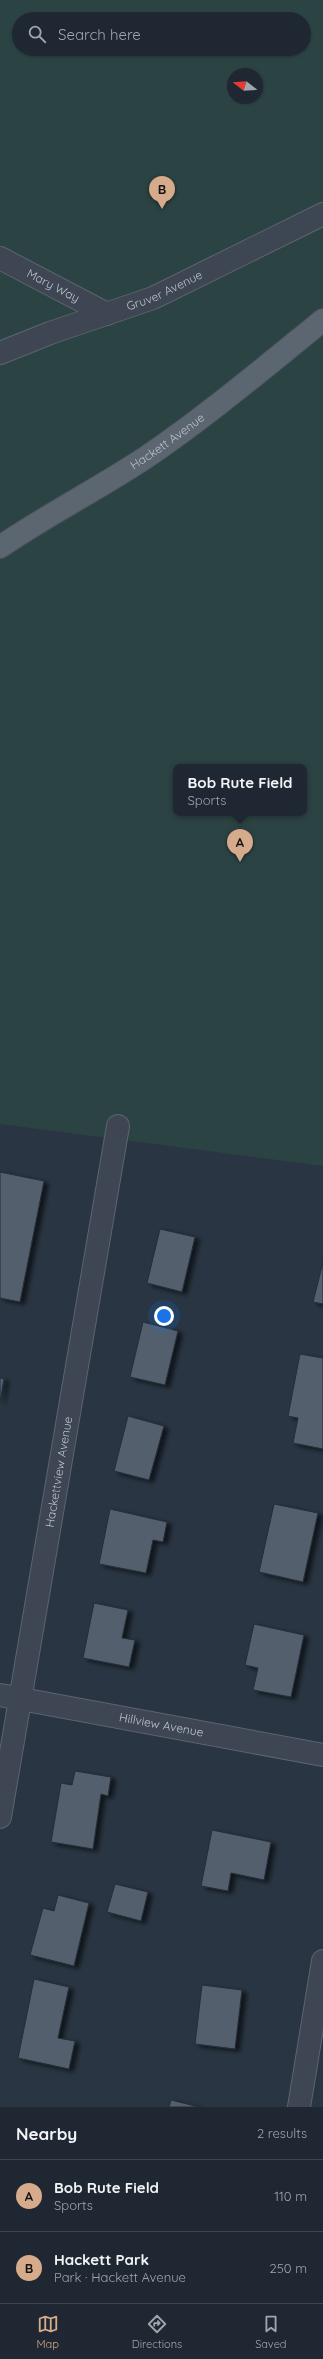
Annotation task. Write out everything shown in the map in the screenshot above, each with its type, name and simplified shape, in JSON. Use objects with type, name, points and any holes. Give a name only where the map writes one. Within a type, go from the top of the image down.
[{"type":"main road","name":"Hackett Avenue","points":[[0,547],[35,523],[145,458],[239,388],[323,320]]},
{"type":"street","name":"Gruver Avenue","points":[[0,353],[50,333],[153,298],[323,214]]},
{"type":"street","name":"Mary Way","points":[[0,258],[107,314]]},
{"type":"street","name":"Hackettview Avenue","points":[[0,1817],[10,1696],[118,1126]]},
{"type":"street","name":"Hillview Avenue","points":[[10,1696],[323,1755]]},
{"type":"street","points":[[299,2107],[323,1961]]},
{"type":"green space","points":[[0,0],[323,0],[323,1166],[0,1124]]},
{"type":"building","points":[[0,1172],[44,1181],[20,1302],[0,1298]]},
{"type":"building","points":[[160,1229],[195,1237],[182,1292],[147,1283]]},
{"type":"building","points":[[323,1262],[323,1304],[313,1302]]},
{"type":"building","points":[[143,1322],[178,1331],[165,1385],[130,1377]]},
{"type":"building","points":[[300,1354],[323,1358],[323,1449],[293,1443],[298,1418],[288,1416]]},
{"type":"building","points":[[0,1378],[4,1379],[0,1402]]},
{"type":"building","points":[[128,1416],[164,1426],[149,1480],[114,1471]]},
{"type":"building","points":[[274,1504],[318,1513],[303,1582],[259,1572]]},
{"type":"building","points":[[110,1509],[167,1522],[163,1542],[153,1540],[146,1573],[99,1564]]},
{"type":"building","points":[[94,1603],[128,1610],[122,1638],[135,1640],[129,1667],[83,1658]]},
{"type":"building","points":[[254,1624],[304,1635],[291,1697],[253,1690],[258,1668],[245,1665]]},
{"type":"building","points":[[75,1771],[111,1777],[108,1796],[101,1794],[93,1849],[51,1842],[61,1783],[72,1785]]},
{"type":"building","points":[[212,1830],[271,1842],[264,1880],[231,1873],[228,1891],[201,1886]]},
{"type":"building","points":[[115,1884],[148,1892],[141,1921],[107,1912]]},
{"type":"building","points":[[58,1895],[89,1903],[74,1966],[30,1955],[43,1908],[54,1911]]},
{"type":"building","points":[[34,1979],[69,1987],[58,2038],[75,2041],[69,2069],[18,2058]]},
{"type":"building","points":[[202,1985],[242,1990],[235,2049],[195,2044]]},
{"type":"building","points":[[171,2100],[199,2107],[169,2107]]},
{"type":"place","name":"Hackett Park","points":[[162,209]]},
{"type":"place","name":"Bob Rute Field","points":[[240,862]]}]
